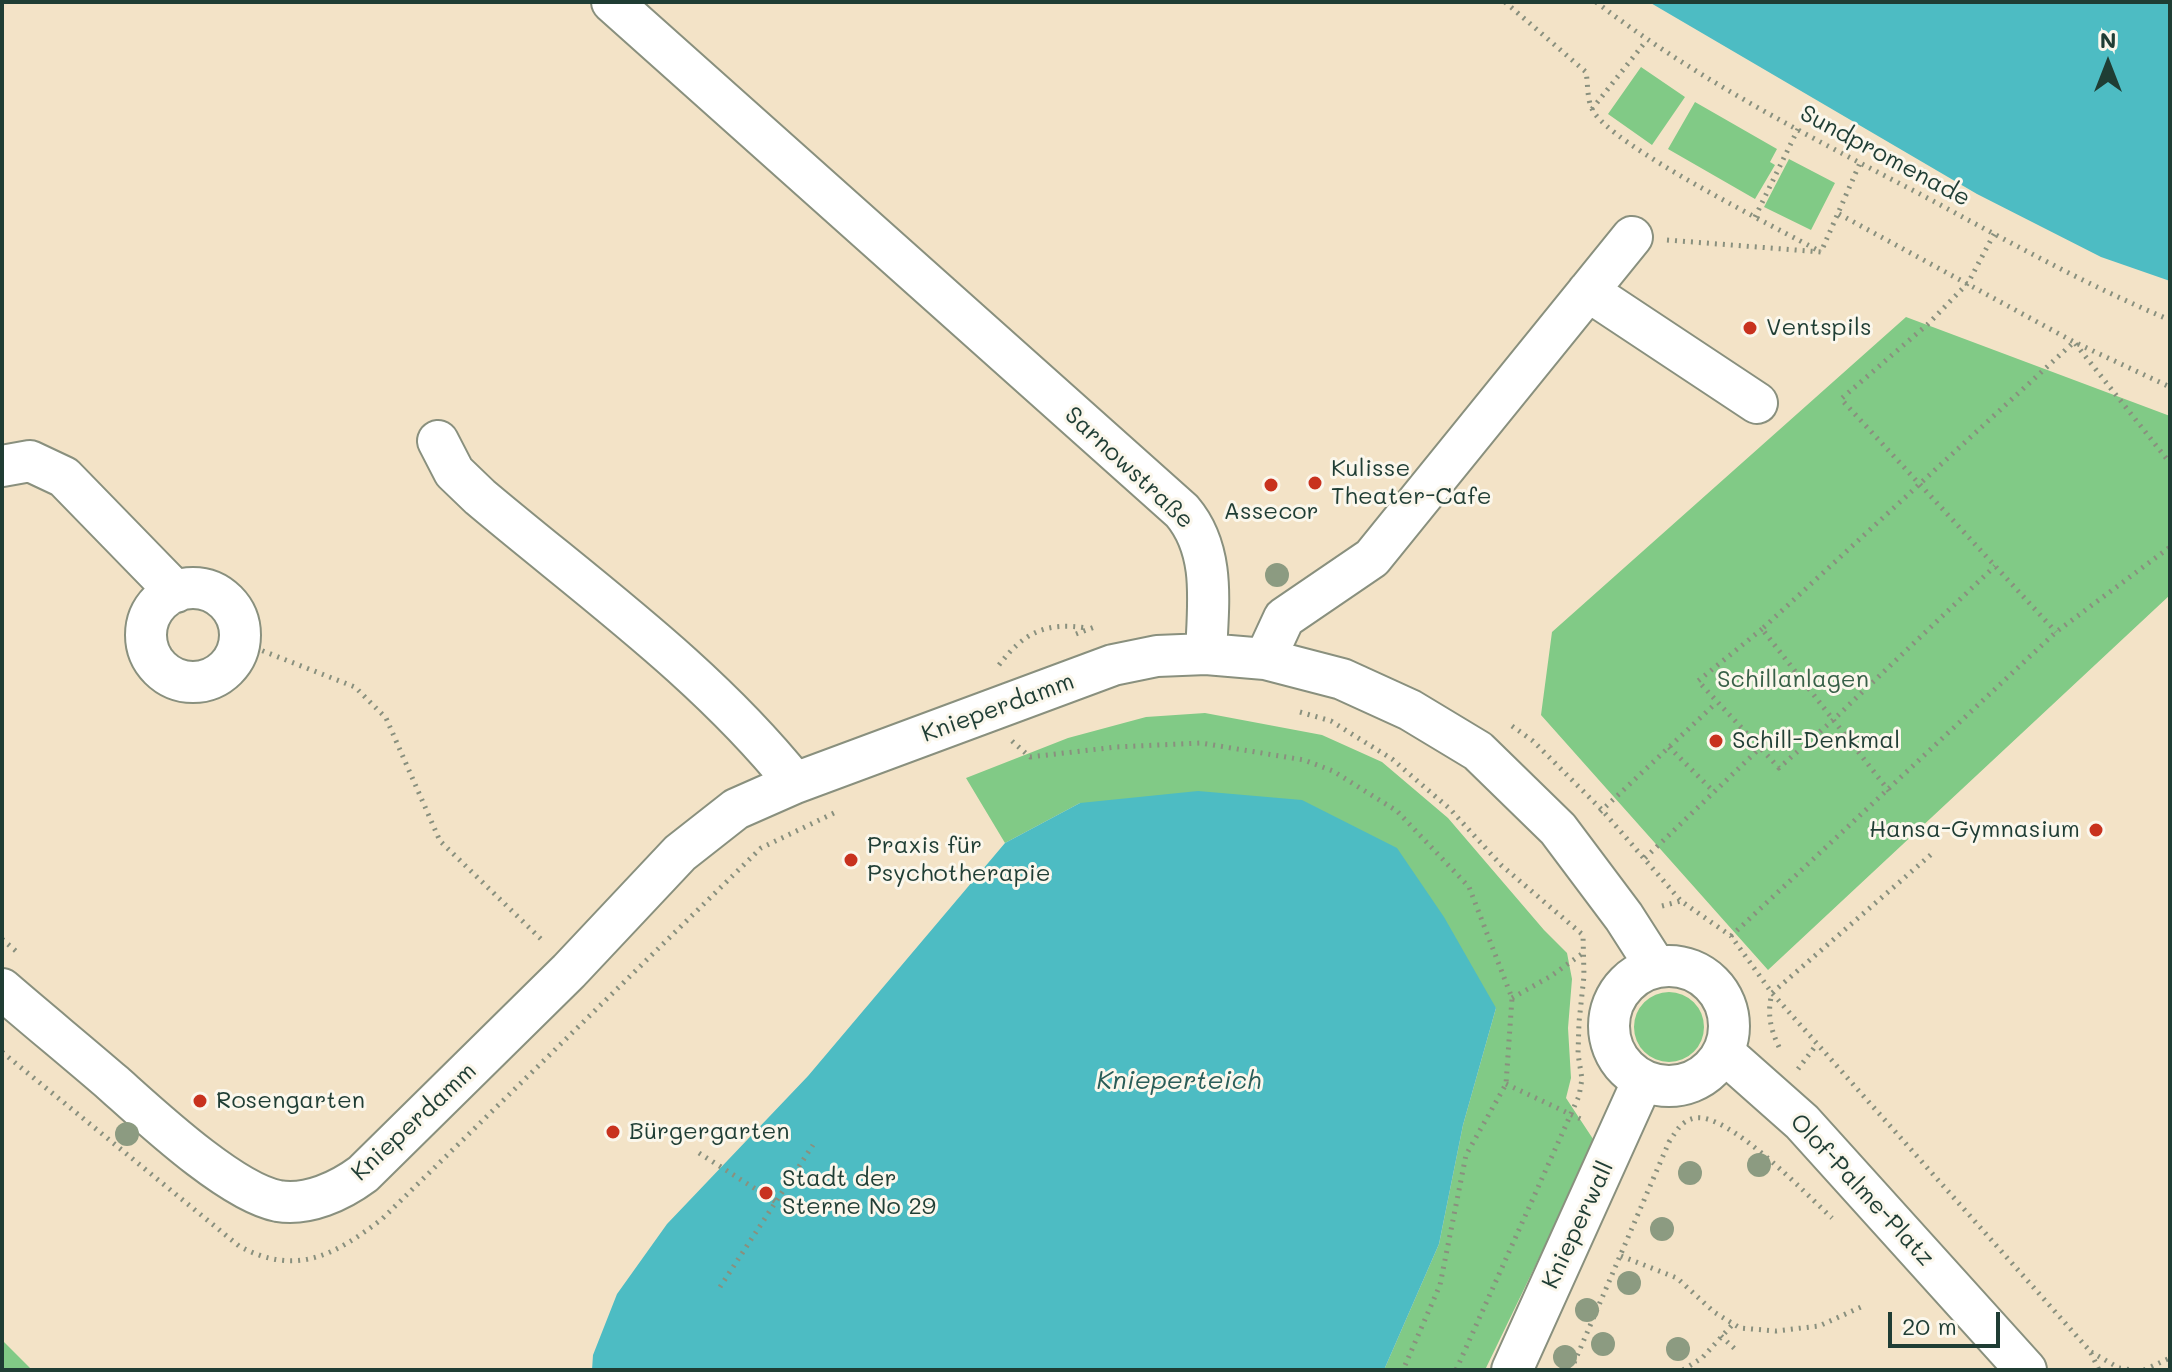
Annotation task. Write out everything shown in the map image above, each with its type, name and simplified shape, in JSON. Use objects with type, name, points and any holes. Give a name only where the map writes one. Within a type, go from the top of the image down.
[{"type":"street","name":"Sarnowstraße","points":[[612,2],[1182,511],[1195,527],[1205,558],[1206,654]]},
{"type":"street","points":[[1265,659],[1284,618],[1372,558],[1632,237]]},
{"type":"street","points":[[1588,291],[1757,403]]},
{"type":"street","points":[[438,441],[454,472],[480,497],[688,669],[770,752],[795,783]]},
{"type":"street","points":[[2,466],[30,461],[64,477],[176,592]]},
{"type":"street","points":[[192,588],[222,598],[233,611],[239,626],[240,642],[235,657],[214,678],[184,682],[158,667],[146,640],[147,625],[163,599],[192,588]]},
{"type":"street","points":[[1206,654],[1265,659],[1342,679],[1410,710],[1478,751],[1567,840],[1624,917],[1656,967]]},
{"type":"street","name":"Knieperdamm","points":[[2,989],[162,1126],[249,1191],[278,1201],[298,1201],[334,1192],[363,1174],[569,971],[680,853],[736,809],[795,783],[999,718],[1113,665],[1157,656],[1206,654]]},
{"type":"street","points":[[1675,966],[1694,971],[1710,981],[1728,1015],[1729,1034],[1723,1052],[1712,1067],[1689,1082],[1661,1086],[1643,1080],[1628,1070],[1616,1055],[1610,1038],[1609,1019],[1614,1002],[1624,986],[1638,974],[1656,967],[1675,966]]},
{"type":"street","name":"Olof-Palme-Platz","points":[[1723,1052],[1802,1122],[2026,1370]]},
{"type":"street","name":"Knieperwall","points":[[1512,1370],[1643,1080]]},
{"type":"path","points":[[1505,2],[1586,72],[1592,109],[1616,136],[1821,252]]},
{"type":"path","name":"Sundpromenade","points":[[1596,2],[1646,41],[1721,87],[1994,234],[2170,320]]},
{"type":"path","points":[[1592,109],[1646,41]]},
{"type":"path","points":[[1755,217],[1798,129]]},
{"type":"path","points":[[1821,252],[1860,163]]},
{"type":"path","points":[[1839,214],[2074,342],[2170,387]]},
{"type":"path","points":[[1994,234],[1968,283],[1928,324],[1841,399],[2056,632]]},
{"type":"path","points":[[1632,237],[1821,252]]},
{"type":"path","points":[[2074,342],[2170,463]]},
{"type":"path","points":[[1995,566],[1779,768],[1698,681],[1762,629],[2074,342]]},
{"type":"path","points":[[1731,936],[2056,632],[2170,547]]},
{"type":"path","points":[[1087,628],[1063,624],[1039,629],[1009,652],[999,718],[1030,757],[1116,747],[1201,743],[1304,760],[1333,771],[1397,811],[1469,887],[1512,998],[1506,1084],[1466,1155],[1440,1285],[1403,1370]]},
{"type":"path","points":[[1762,629],[1889,791]]},
{"type":"path","points":[[240,642],[355,687],[386,718],[440,841],[544,942],[569,971]]},
{"type":"path","points":[[1567,840],[1716,703]]},
{"type":"path","points":[[1288,708],[1331,721],[1392,759],[1450,809],[1501,865],[1583,935],[1578,1054],[1582,1079],[1571,1113],[1456,1370]]},
{"type":"path","points":[[999,718],[1027,737]]},
{"type":"path","points":[[1669,747],[1714,792]]},
{"type":"path","points":[[1645,858],[1760,748]]},
{"type":"path","points":[[2,1052],[239,1246],[260,1258],[284,1260],[324,1256],[340,1249],[382,1219],[761,848],[842,810]]},
{"type":"path","points":[[1782,1053],[1773,1035],[1768,1012],[1772,993],[1934,852]]},
{"type":"path","points":[[1681,901],[1731,936],[1772,993],[2090,1351],[2099,1370]]},
{"type":"path","points":[[1512,998],[1584,953]]},
{"type":"path","points":[[1790,1062],[1797,1070]]},
{"type":"path","points":[[1506,1084],[1571,1113]]},
{"type":"path","points":[[1571,1370],[1669,1142],[1681,1123],[1698,1117],[1721,1122],[1782,1172]]},
{"type":"path","points":[[720,1287],[813,1145]]},
{"type":"path","points":[[699,1153],[776,1202]]},
{"type":"path","points":[[1621,1256],[1677,1278],[1714,1312],[1740,1328],[1776,1331],[1819,1326],[1861,1307]]},
{"type":"path","points":[[1683,1370],[1702,1358],[1733,1324]]},
{"type":"path","points":[[1721,1336],[1736,1350]]},
{"type":"path","points":[[2090,1351],[2119,1368],[2132,1370]]},
{"type":"path","points":[[2144,1370],[2170,1358]]},
{"type":"green space","points":[[1641,67],[1685,97],[1652,145],[1608,114]]},
{"type":"green space","points":[[1695,102],[1777,149],[1770,162],[1775,165],[1755,199],[1668,149]]},
{"type":"green space","points":[[1789,159],[1835,183],[1811,230],[1764,207]]},
{"type":"green space","name":"Schillanlagen","points":[[1906,317],[2170,416],[2170,595],[1768,970],[1541,715],[1552,632]]},
{"type":"green space","points":[[1205,713],[1322,735],[1382,762],[1448,818],[1567,953],[1572,979],[1568,1028],[1571,1078],[1566,1098],[1595,1142],[1485,1370],[1384,1370],[1439,1244],[1463,1125],[1496,1008],[1080,803],[1005,843],[966,778],[1068,738],[1146,717]]},
{"type":"green space","points":[[1669,992],[1688,998],[1698,1008],[1704,1027],[1698,1046],[1688,1056],[1669,1062],[1650,1056],[1640,1046],[1634,1027],[1640,1008],[1650,998]]},
{"type":"green space","points":[[2,1340],[32,1370],[2,1370]]},
{"type":"water","points":[[1649,2],[2170,2],[2170,281],[2101,257],[1977,194]]},
{"type":"water","name":"Knieperteich","points":[[1198,791],[1302,800],[1397,848],[1444,917],[1496,1008],[1463,1125],[1439,1244],[1384,1370],[592,1370],[593,1355],[617,1294],[667,1224],[808,1076],[1005,843],[1080,803]]},
{"type":"place","name":"Ventspils","points":[[1750,328]]},
{"type":"place","name":"Kulisse Theater-Cafe","points":[[1315,483]]},
{"type":"place","name":"Assecor","points":[[1271,485]]},
{"type":"place","name":"Schill-Denkmal","points":[[1716,741]]},
{"type":"place","name":"Hansa-Gymnasium","points":[[2096,830]]},
{"type":"place","name":"Praxis für Psychotherapie","points":[[851,860]]},
{"type":"place","name":"Rosengarten","points":[[200,1101]]},
{"type":"place","name":"Bürgergarten","points":[[613,1132]]},
{"type":"place","name":"Stadt der Sterne No 29","points":[[766,1193]]}]
